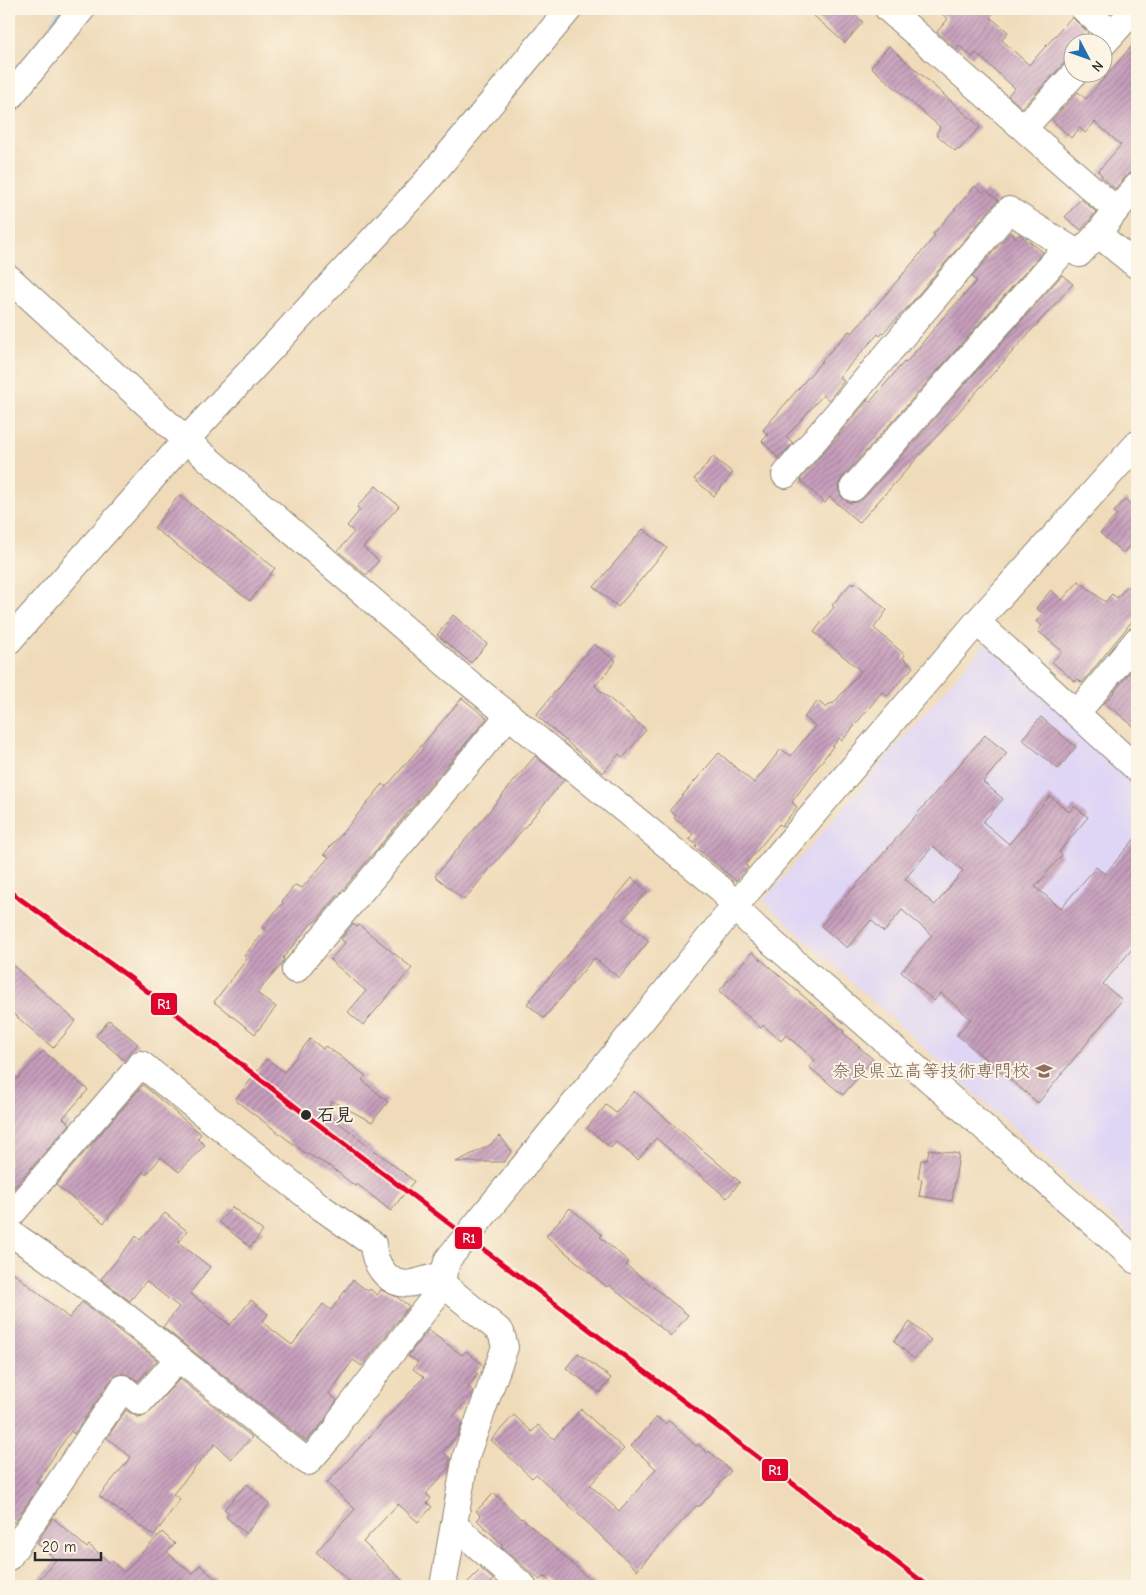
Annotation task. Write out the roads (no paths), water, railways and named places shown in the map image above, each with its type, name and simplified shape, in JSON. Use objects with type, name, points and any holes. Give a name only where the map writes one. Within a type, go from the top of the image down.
[{"type":"street","points":[[9,98],[82,9]]},
{"type":"street","points":[[9,641],[186,440],[425,182],[569,9]]},
{"type":"street","points":[[888,9],[1116,210]]},
{"type":"street","points":[[1084,9],[1103,32]]},
{"type":"street","points":[[1114,32],[1132,12],[1137,17]]},
{"type":"street","points":[[1024,128],[1067,82]]},
{"type":"street","points":[[785,475],[1009,210],[1079,254],[1137,186]]},
{"type":"street","points":[[1098,234],[1137,266]]},
{"type":"street","points":[[853,488],[1068,247]]},
{"type":"street","points":[[9,278],[186,440],[509,715],[722,890],[734,907],[757,929],[1137,1261]]},
{"type":"street","points":[[9,1232],[123,1313],[308,1462],[337,1429],[340,1420],[443,1280],[448,1259],[734,907],[977,622],[1137,444]]},
{"type":"street","points":[[977,622],[1137,769]]},
{"type":"street","points":[[1077,713],[1137,640]]},
{"type":"street","points":[[295,970],[509,715]]},
{"type":"street","points":[[9,1217],[141,1064],[322,1208],[373,1244],[376,1262],[388,1276],[411,1284],[443,1280],[501,1332],[505,1346],[466,1456],[443,1586]]},
{"type":"street","points":[[9,1556],[122,1388],[140,1402],[178,1359]]},
{"type":"street","points":[[454,1525],[523,1586]]},
{"type":"waterway","points":[[55,22],[65,9]]},
{"type":"place","name":"奈良県立高等技術専門校","points":[[1044,1071]]},
{"type":"place","name":"石見","points":[[306,1115]]}]
